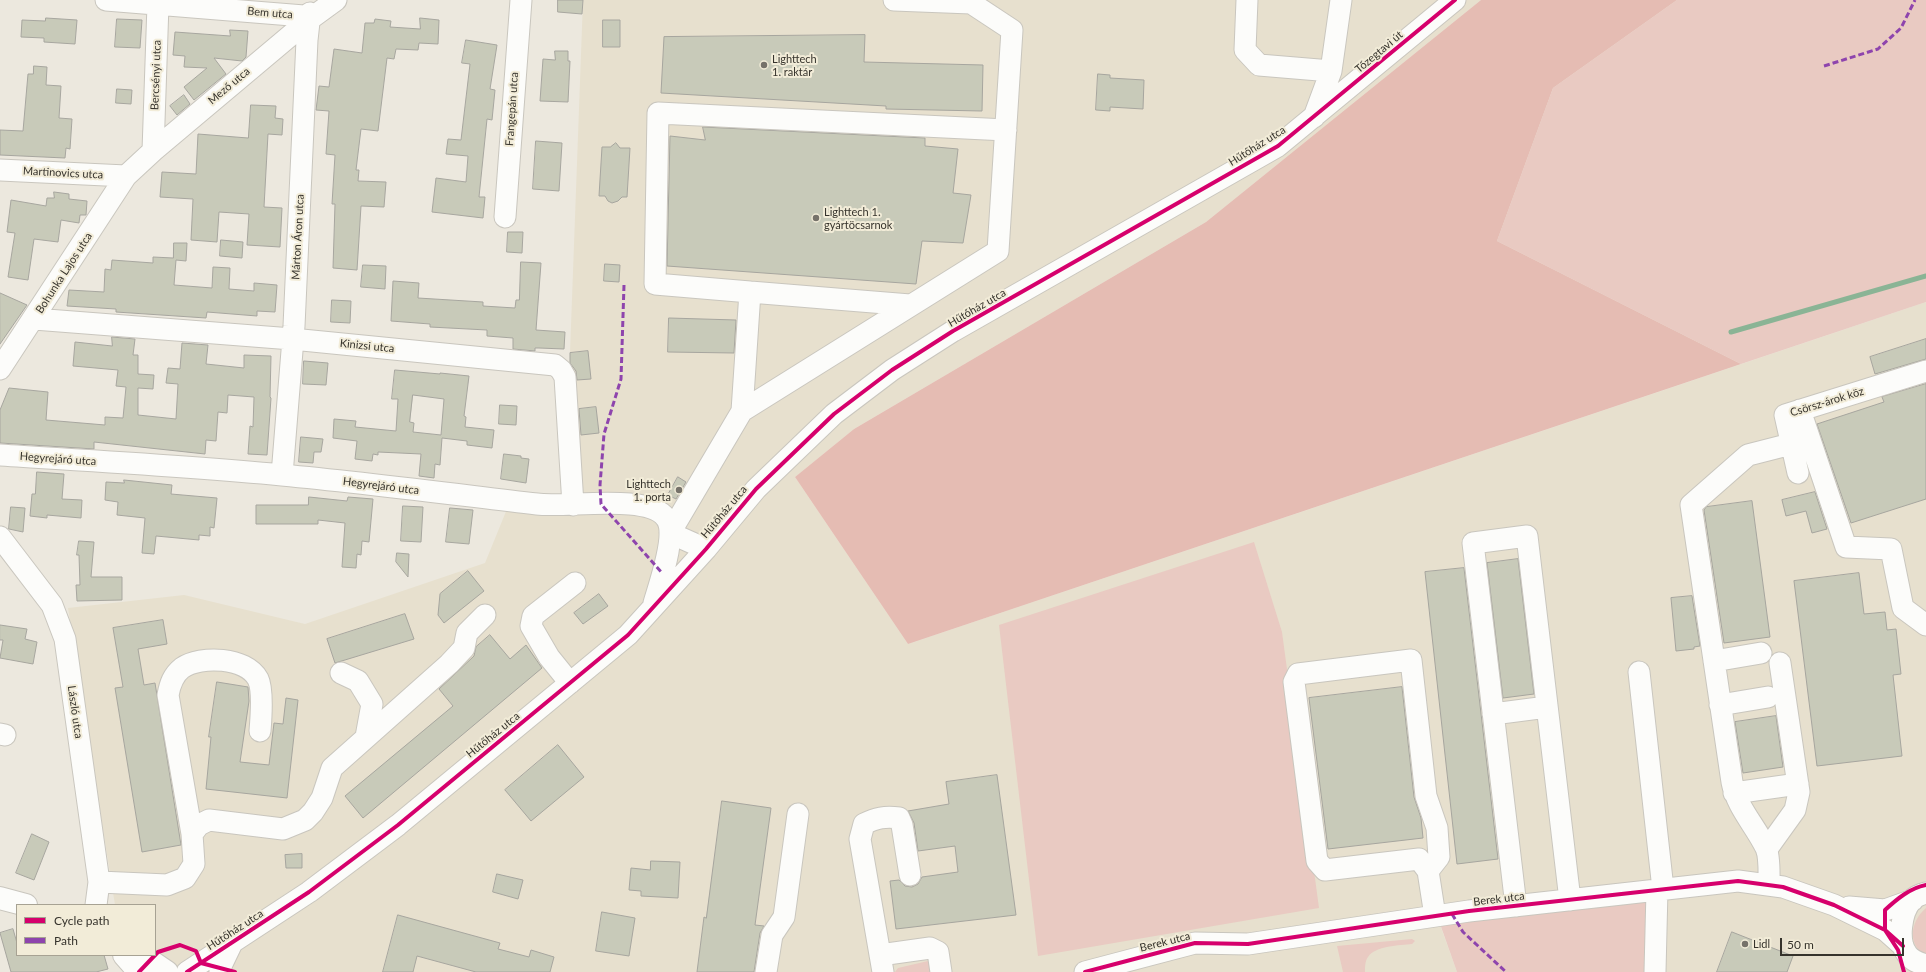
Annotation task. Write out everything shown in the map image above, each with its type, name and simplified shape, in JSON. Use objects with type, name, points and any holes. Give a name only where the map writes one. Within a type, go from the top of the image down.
[{"type":"main road","points":[[0,898],[22,904]]},
{"type":"main road","points":[[125,956],[139,972]]},
{"type":"main road","points":[[143,956],[167,972]]},
{"type":"street","name":"Bem utca","points":[[106,0],[158,2],[304,16],[310,9]]},
{"type":"street","name":"Mező utca","points":[[126,176],[310,9],[336,0]]},
{"type":"street","name":"Frangepán utca","points":[[505,217],[521,0]]},
{"type":"street","points":[[742,411],[998,251],[1012,30],[981,4],[894,0]]},
{"type":"street","points":[[1247,0],[1245,50],[1259,65],[1332,71]]},
{"type":"street","points":[[1314,118],[1332,71],[1340,0]]},
{"type":"street","name":"Tőzegtavi út","points":[[1314,118],[1455,0]]},
{"type":"street","name":"Bercsényi utca","points":[[153,151],[158,2]]},
{"type":"street","name":"Márton Áron utca","points":[[282,474],[292,338],[306,40],[310,9]]},
{"type":"street","points":[[910,305],[655,284],[658,113],[1006,130]]},
{"type":"street","name":"Hűtőház utca","points":[[187,972],[309,892],[398,825],[628,635],[706,549],[762,483],[834,414],[892,370],[954,331],[1278,146],[1314,118]]},
{"type":"street","name":"Martinovics utca","points":[[0,170],[126,176]]},
{"type":"street","name":"Bohunka Lajos utca","points":[[0,369],[34,320],[126,176]]},
{"type":"street","points":[[706,549],[670,533],[742,411],[750,292]]},
{"type":"street","name":"Kinizsi utca","points":[[34,320],[292,338],[555,365],[561,370],[564,377],[573,505]]},
{"type":"street","name":"Csörsz-árok köz","points":[[1798,473],[1785,414],[1926,371]]},
{"type":"street","points":[[1800,410],[1846,547],[1891,549],[1903,608],[1926,625]]},
{"type":"street","points":[[1769,885],[1767,849],[1741,809],[1734,793],[1691,505],[1748,455],[1791,444]]},
{"type":"street","name":"Hegyrejáró utca","points":[[0,455],[282,474],[548,506],[618,503],[645,505],[656,510],[667,518],[670,533],[669,548],[653,608]]},
{"type":"street","points":[[1516,906],[1473,543],[1527,536],[1570,900]]},
{"type":"street","name":"László utca","points":[[0,537],[52,605],[65,639],[99,882],[96,904]]},
{"type":"street","points":[[570,683],[549,657],[531,626],[533,616],[575,583]]},
{"type":"street","points":[[192,834],[199,825],[209,820],[283,829],[305,820],[313,812],[322,798],[332,768],[366,736],[449,664],[464,648],[466,633],[485,615]]},
{"type":"street","points":[[1714,661],[1761,653]]},
{"type":"street","points":[[99,882],[167,885],[185,878],[194,864],[192,834],[168,694],[171,680],[182,668],[197,662],[228,660],[246,666],[258,679],[261,702],[260,731]]},
{"type":"street","points":[[1428,871],[1439,857],[1437,828],[1426,796],[1411,660],[1298,674],[1294,682],[1317,861],[1325,870],[1419,859],[1428,871],[1435,916]]},
{"type":"street","points":[[1767,849],[1794,810],[1799,792],[1780,663]]},
{"type":"street","points":[[1639,672],[1660,889],[1655,972]]},
{"type":"street","points":[[341,673],[358,681],[372,704],[366,736]]},
{"type":"street","points":[[1720,705],[1768,697]]},
{"type":"street","points":[[1493,714],[1547,707]]},
{"type":"street","points":[[1734,793],[1798,784]]},
{"type":"street","points":[[766,972],[772,935],[784,917],[798,814]]},
{"type":"street","points":[[910,875],[902,825],[899,818],[887,816],[875,818],[864,824],[860,839],[882,963],[930,948],[938,952],[942,972]]},
{"type":"street","name":"Berek utca","points":[[1085,972],[1195,943],[1248,944],[1435,916],[1738,881],[1783,886],[1834,905],[1885,930],[1915,961]]},
{"type":"street","points":[[1915,961],[1902,928],[1904,913],[1919,896]]},
{"type":"street","name":"Berek utca","points":[[1834,905],[1885,910],[1919,896]]},
{"type":"street","name":"Hűtőház utca","points":[[220,972],[220,968],[232,942]]},
{"type":"shaded area","points":[[583,0],[1481,0],[1206,222],[854,429],[795,477],[908,644],[1926,302],[1926,972],[1647,972],[1439,922],[1457,972],[145,972],[154,956],[156,956],[156,904],[115,904],[68,608],[184,595],[305,624],[485,563],[507,509],[573,491],[570,353]]},
{"type":"shaded area","points":[[1481,0],[1677,0],[1553,88],[1497,241],[1741,364],[908,644],[795,477],[854,429],[1206,222]]},
{"type":"shaded area","points":[[1677,0],[1926,0],[1926,302],[1741,364],[1497,241],[1553,88]]},
{"type":"shaded area","points":[[1254,542],[1282,632],[1319,908],[1038,956],[999,625]]},
{"type":"shaded area","points":[[1647,902],[1647,972],[1457,972],[1439,921]]},
{"type":"shaded area","points":[[1926,908],[1926,957],[1916,946],[1913,939],[1913,933],[1917,920]]},
{"type":"shaded area","points":[[1412,939],[1415,941],[1412,944],[1382,948],[1371,953],[1366,960],[1365,972],[1343,972],[1337,946]]},
{"type":"shaded area","points":[[928,961],[934,964],[937,972],[895,972],[898,968]]},
{"type":"building","points":[[558,0],[583,0],[582,14],[558,12]]},
{"type":"building","points":[[46,18],[77,20],[75,44],[44,42],[44,38],[21,37],[22,20],[45,21]]},
{"type":"building","points":[[420,18],[439,20],[438,44],[419,43],[418,50],[396,49],[394,59],[387,58],[378,131],[361,129],[356,170],[359,170],[358,181],[386,182],[384,207],[361,206],[357,270],[333,268],[335,204],[332,204],[335,155],[326,154],[329,111],[316,110],[319,86],[329,87],[334,49],[362,53],[365,23],[374,23],[375,19],[391,21],[390,27],[420,29]]},
{"type":"building","points":[[117,19],[142,20],[140,48],[115,47]]},
{"type":"building","points":[[603,20],[620,20],[620,47],[603,47]]},
{"type":"building","points":[[230,30],[248,31],[246,57],[242,61],[214,58],[226,74],[194,100],[184,87],[207,68],[184,67],[185,56],[173,55],[175,32],[230,36]]},
{"type":"building","name":"Lighttech 1. raktár","points":[[865,35],[864,62],[983,65],[982,111],[886,109],[886,106],[661,93],[664,37]]},
{"type":"building","points":[[466,40],[497,45],[490,89],[495,90],[492,120],[487,119],[479,197],[485,197],[483,218],[432,212],[436,178],[466,182],[468,156],[446,154],[448,139],[461,140],[470,64],[462,63]]},
{"type":"building","points":[[555,51],[568,51],[568,61],[570,61],[568,102],[540,101],[543,59],[555,60]]},
{"type":"building","points":[[34,66],[47,67],[46,85],[61,86],[59,118],[72,119],[70,149],[66,148],[65,158],[0,155],[0,130],[23,131],[28,74],[33,74]]},
{"type":"building","points":[[1098,74],[1110,75],[1110,78],[1144,80],[1143,109],[1110,107],[1110,111],[1096,110]]},
{"type":"building","points":[[117,89],[132,90],[131,104],[116,103]]},
{"type":"building","points":[[184,95],[190,104],[177,115],[170,106]]},
{"type":"building","points":[[251,105],[276,106],[275,118],[283,119],[282,135],[268,134],[264,207],[282,208],[280,247],[247,245],[249,214],[219,212],[217,242],[191,240],[193,199],[160,197],[162,172],[196,174],[198,134],[248,138]]},
{"type":"building","name":"Lighttech 1. gyártöcsarnok","points":[[703,127],[925,138],[925,146],[958,149],[953,193],[971,195],[963,243],[922,241],[916,284],[667,266],[670,136],[705,140]]},
{"type":"building","points":[[536,141],[562,143],[559,191],[533,189]]},
{"type":"building","points":[[616,143],[620,148],[630,148],[627,197],[622,197],[618,201],[612,203],[608,201],[605,196],[599,196],[602,147],[610,147]]},
{"type":"building","points":[[54,192],[69,194],[69,199],[87,201],[86,215],[80,215],[79,223],[61,220],[58,242],[34,239],[28,280],[8,277],[15,233],[7,232],[11,200],[46,206],[47,198],[54,198]]},
{"type":"building","points":[[508,232],[523,232],[522,253],[507,252]]},
{"type":"building","points":[[221,240],[243,242],[242,258],[220,256]]},
{"type":"building","points":[[174,243],[187,243],[186,261],[176,260],[174,285],[212,288],[213,267],[230,268],[229,289],[254,291],[254,283],[277,285],[275,312],[257,311],[257,316],[207,312],[206,318],[116,312],[116,309],[67,306],[69,290],[104,292],[105,269],[111,270],[112,260],[153,263],[153,257],[173,258]]},
{"type":"building","points":[[521,262],[541,263],[536,330],[565,332],[564,349],[535,348],[535,351],[513,349],[513,338],[487,336],[487,330],[430,327],[430,324],[391,321],[393,281],[419,283],[418,298],[483,302],[483,306],[515,308],[516,300],[519,300]]},
{"type":"building","points":[[605,264],[620,265],[619,282],[604,281]]},
{"type":"building","points":[[363,265],[386,266],[385,289],[361,287]]},
{"type":"building","points":[[0,293],[27,305],[0,344]]},
{"type":"building","points":[[332,300],[351,301],[350,323],[331,322]]},
{"type":"building","points":[[669,318],[736,320],[734,353],[668,352]]},
{"type":"building","points":[[112,337],[135,339],[133,355],[138,355],[138,374],[154,375],[153,389],[138,388],[138,415],[176,419],[178,384],[166,383],[168,368],[180,369],[182,343],[208,345],[206,364],[244,368],[244,355],[271,356],[271,398],[267,455],[248,454],[250,426],[253,427],[254,397],[228,395],[227,413],[218,412],[216,441],[206,440],[205,454],[94,442],[94,449],[0,443],[0,410],[9,388],[48,392],[46,420],[105,425],[105,417],[123,418],[126,387],[116,386],[118,370],[73,366],[75,342],[112,346]]},
{"type":"building","points":[[1926,339],[1926,359],[1875,374],[1870,357]]},
{"type":"building","points":[[588,351],[591,379],[577,380],[576,371],[570,363],[570,353]]},
{"type":"building","points":[[304,361],[328,363],[326,385],[303,384]]},
{"type":"building","points":[[395,370],[469,376],[464,416],[466,417],[465,427],[494,430],[492,448],[467,445],[467,441],[442,438],[440,465],[435,464],[434,478],[419,476],[421,454],[378,452],[378,455],[373,454],[372,461],[355,459],[357,441],[333,438],[334,419],[356,421],[355,427],[396,431],[398,399],[392,399]],"holes":[[[413,395],[444,399],[441,435],[413,432],[414,423],[410,422]]]},
{"type":"building","points":[[1926,384],[1926,499],[1851,523],[1817,424],[1884,402],[1882,397]]},
{"type":"building","points":[[500,405],[517,406],[516,425],[499,424]]},
{"type":"building","points":[[596,407],[599,433],[581,435],[579,409]]},
{"type":"building","points":[[301,437],[323,439],[321,452],[314,452],[313,463],[299,462]]},
{"type":"building","points":[[504,454],[521,456],[521,458],[529,459],[526,483],[501,479]]},
{"type":"building","points":[[37,472],[64,474],[62,499],[82,500],[81,518],[47,515],[47,518],[30,516],[32,494],[35,494]]},
{"type":"building","name":"Lighttech 1. porta","points":[[678,477],[686,482],[676,499],[668,495]]},
{"type":"building","points":[[124,480],[172,485],[171,494],[217,498],[214,528],[210,527],[210,536],[199,535],[199,540],[156,536],[154,554],[142,553],[145,518],[117,515],[118,502],[105,500],[106,482],[124,483]]},
{"type":"building","points":[[1815,492],[1827,529],[1812,533],[1806,511],[1786,516],[1782,500]]},
{"type":"building","points":[[309,497],[347,501],[348,497],[373,499],[369,542],[362,541],[361,555],[357,554],[356,568],[342,567],[345,523],[318,520],[318,524],[256,524],[256,505],[308,505]]},
{"type":"building","points":[[1752,501],[1770,637],[1724,643],[1704,510],[1706,507]]},
{"type":"building","points":[[403,506],[423,507],[421,542],[401,541]]},
{"type":"building","points":[[11,507],[25,508],[23,532],[9,529]]},
{"type":"building","points":[[450,508],[473,510],[469,544],[446,542]]},
{"type":"building","points":[[79,541],[94,542],[91,577],[122,577],[122,600],[77,601],[76,585],[80,585],[79,555],[77,555]]},
{"type":"building","points":[[397,553],[409,554],[408,577],[396,562]]},
{"type":"building","points":[[1518,559],[1534,694],[1503,698],[1487,563]]},
{"type":"building","points":[[1464,568],[1498,859],[1457,864],[1425,572]]},
{"type":"building","points":[[468,571],[484,591],[444,623],[438,615],[440,594]]},
{"type":"building","points":[[1859,573],[1864,614],[1885,612],[1887,630],[1896,629],[1901,674],[1893,675],[1902,756],[1817,766],[1794,581]]},
{"type":"building","points":[[599,594],[608,606],[583,624],[574,613]]},
{"type":"building","points":[[1692,596],[1700,646],[1694,647],[1694,649],[1676,651],[1671,598]]},
{"type":"building","points":[[405,614],[414,639],[335,663],[327,639]]},
{"type":"building","points":[[163,620],[167,644],[138,649],[144,685],[155,683],[181,845],[142,852],[115,688],[123,687],[113,628]]},
{"type":"building","points":[[0,625],[27,629],[25,639],[37,642],[33,664],[0,658],[3,640],[0,640]]},
{"type":"building","points":[[490,635],[510,659],[526,645],[542,668],[363,818],[345,796],[453,706],[439,689],[474,656],[476,647]]},
{"type":"building","points":[[217,682],[248,687],[249,701],[240,762],[269,765],[274,723],[283,724],[286,698],[298,700],[287,798],[206,789],[211,737],[209,737]]},
{"type":"building","points":[[1402,687],[1414,797],[1421,818],[1423,838],[1328,849],[1309,698]]},
{"type":"building","points":[[1776,716],[1783,767],[1743,773],[1735,722]]},
{"type":"building","points":[[558,745],[584,777],[531,821],[505,790]]},
{"type":"building","points":[[997,775],[1016,915],[896,929],[890,881],[899,880],[905,886],[912,887],[918,884],[922,877],[958,872],[955,846],[918,851],[914,823],[908,811],[949,804],[946,782]]},
{"type":"building","points":[[722,801],[771,808],[755,925],[764,926],[760,933],[754,972],[697,972]]},
{"type":"building","points":[[32,834],[49,842],[34,880],[16,873]]},
{"type":"building","points":[[302,854],[302,868],[286,868],[285,855]]},
{"type":"building","points":[[651,861],[680,862],[678,898],[641,896],[641,891],[629,890],[631,868],[650,870]]},
{"type":"building","points":[[497,874],[523,880],[518,899],[493,892]]},
{"type":"building","points":[[602,912],[635,918],[629,956],[596,951]]},
{"type":"building","points":[[398,915],[500,943],[498,949],[529,957],[531,950],[554,957],[550,972],[476,972],[417,956],[413,972],[383,972]]},
{"type":"building","points":[[13,929],[16,940],[16,956],[104,956],[108,969],[96,972],[11,972],[0,933]]},
{"type":"building","name":"Lidl","points":[[1732,932],[1793,956],[1787,972],[1717,972]]},
{"type":"waterway","points":[[1731,332],[1926,276]]},
{"type":"marked path","points":[[1824,66],[1878,49],[1901,28],[1915,0]]},
{"type":"marked path","points":[[624,285],[621,379],[604,434],[600,485],[601,504],[662,573]]},
{"type":"marked path","points":[[1452,914],[1463,932],[1506,972]]},
{"type":"cycle path","points":[[187,972],[309,892],[398,825],[628,635],[706,549],[756,489],[834,414],[892,370],[953,331],[1278,146],[1455,0]]},
{"type":"cycle path","points":[[1085,972],[1195,943],[1248,944],[1469,911],[1738,881],[1783,887],[1834,905],[1885,930],[1903,946]]},
{"type":"cycle path","points":[[1904,972],[1898,950],[1885,930],[1885,910],[1909,891],[1926,885]]},
{"type":"cycle path","points":[[156,954],[158,952],[180,945],[196,951],[201,963],[235,972]]},
{"type":"cycle path","points":[[139,972],[154,956]]},
{"type":"place","name":"Lighttech 1. raktár","points":[[764,65]]},
{"type":"place","name":"Lighttech 1. gyártöcsarnok","points":[[816,218]]},
{"type":"place","name":"Lighttech 1. porta","points":[[679,490]]},
{"type":"place","name":"Lidl","points":[[1745,944]]}]
